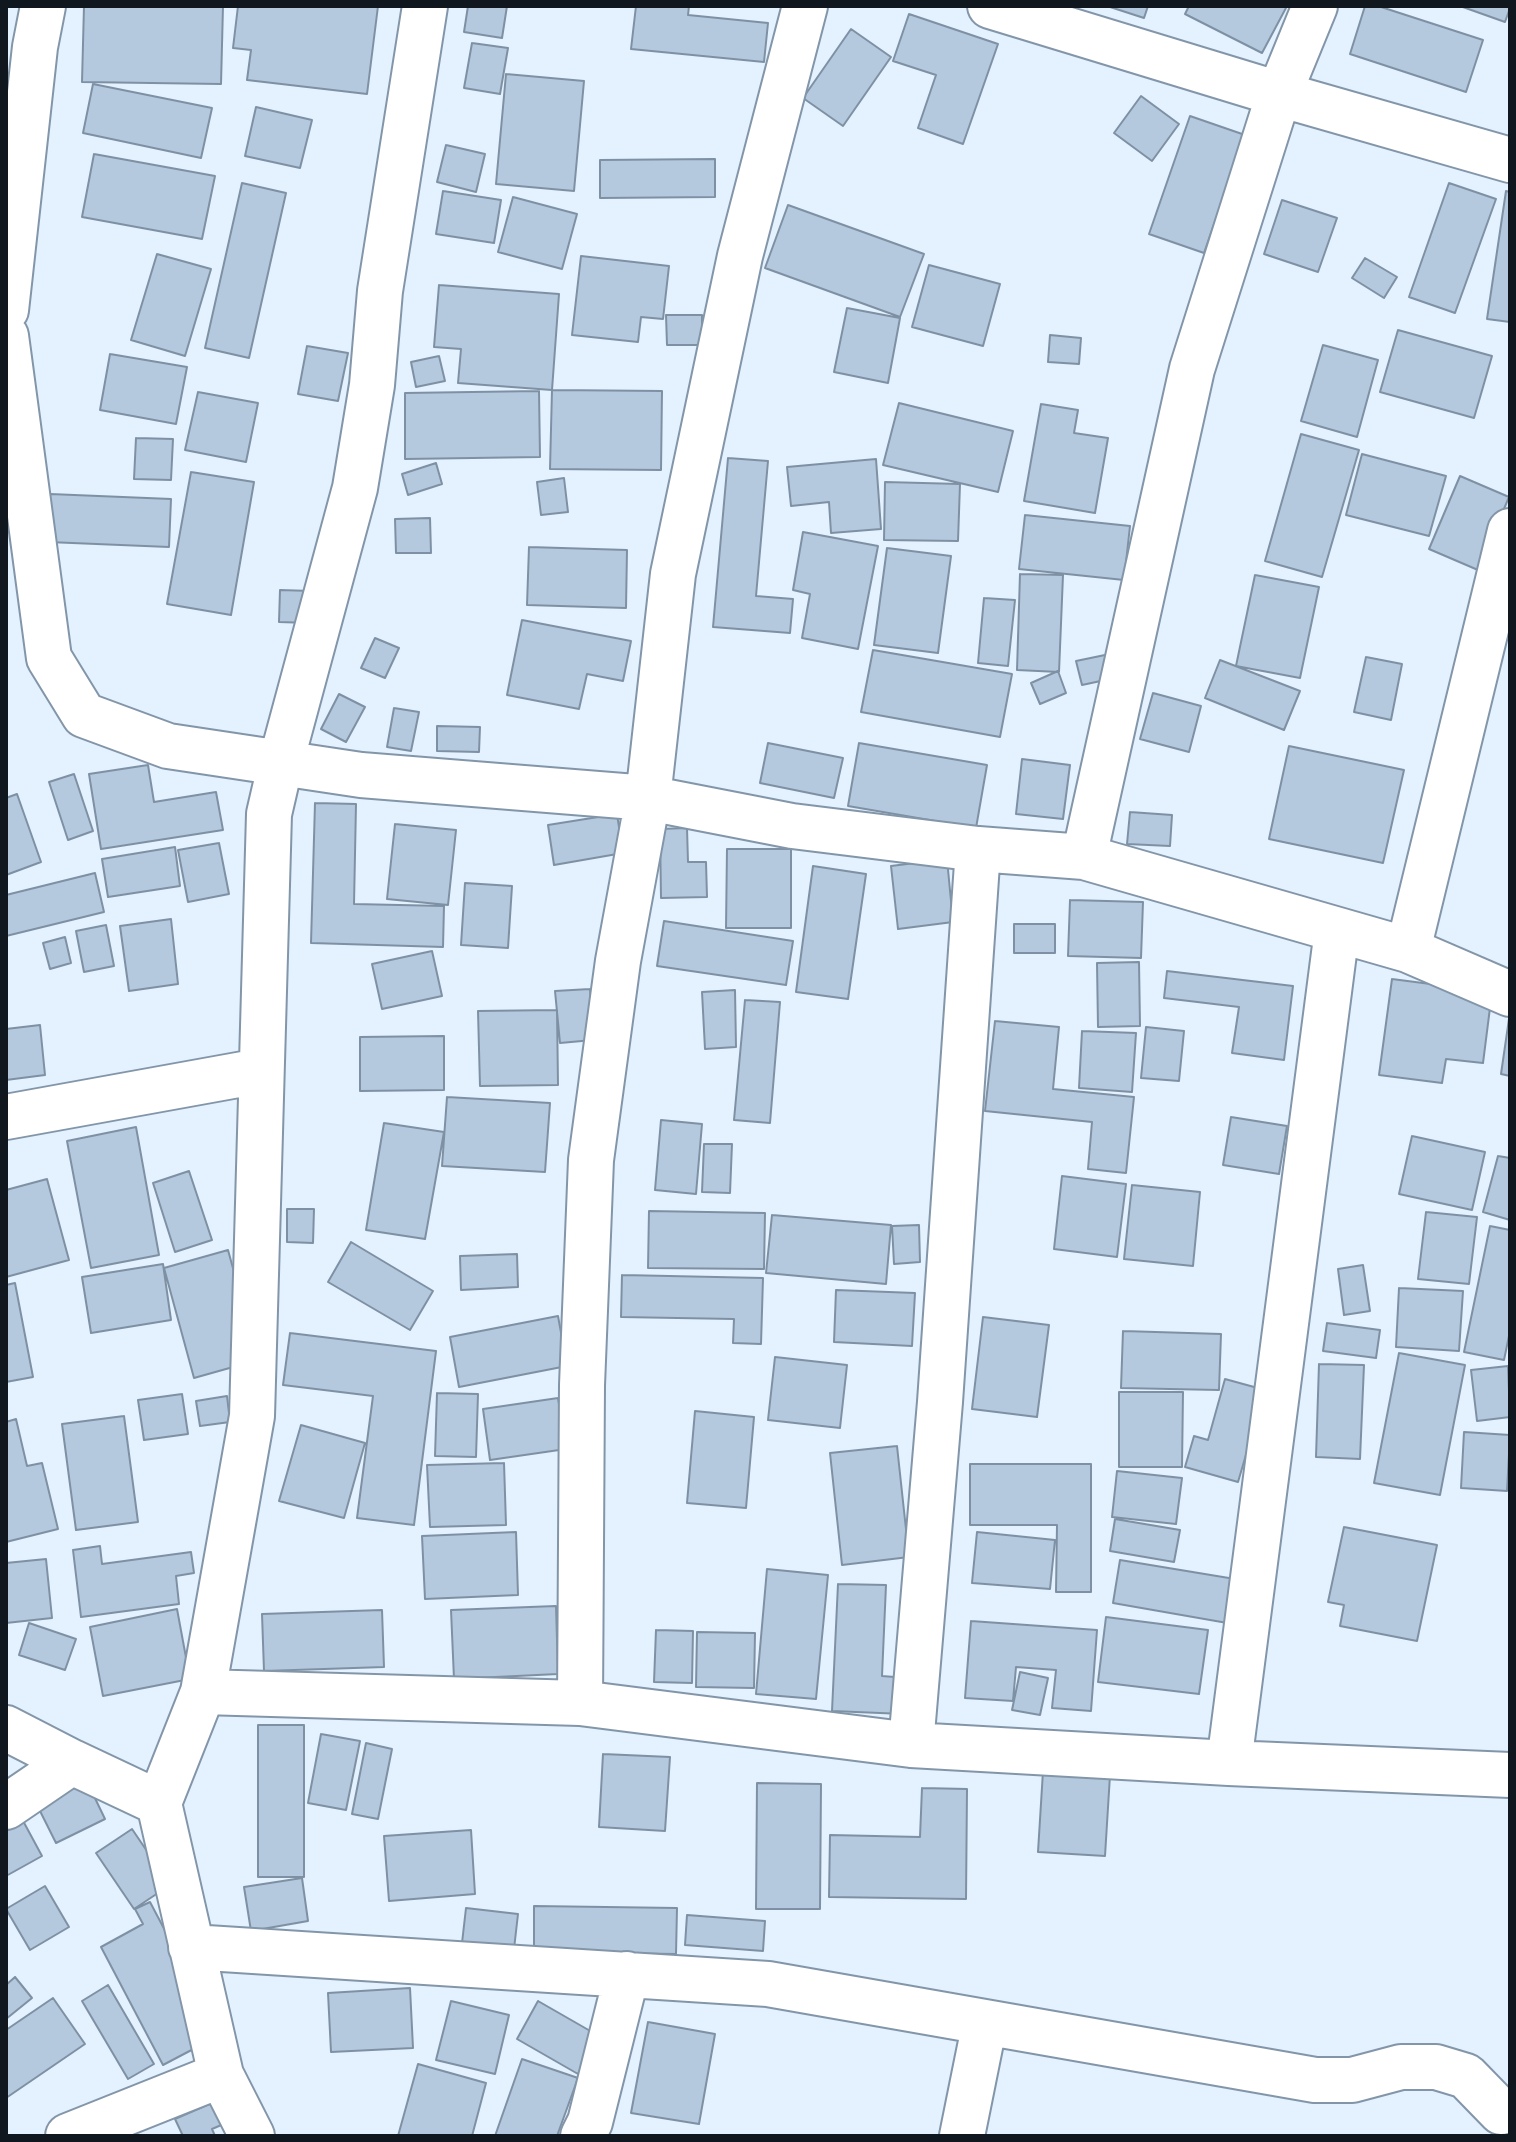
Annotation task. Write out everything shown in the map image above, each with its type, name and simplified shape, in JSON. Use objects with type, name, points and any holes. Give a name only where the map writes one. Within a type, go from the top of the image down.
[{"type":"street","points":[[6,310],[35,47],[43,6]]},
{"type":"street","points":[[252,2136],[221,2075],[159,1803],[203,1692],[252,1416],[269,814],[355,488],[372,385],[380,291],[425,6]]},
{"type":"street","points":[[580,1703],[582,1385],[591,1160],[618,961],[648,798],[676,558],[740,256],[805,6]]},
{"type":"street","points":[[990,6],[1510,160]]},
{"type":"street","points":[[1084,857],[1192,369],[1279,94],[1315,6]]},
{"type":"street","points":[[6,336],[49,658],[84,715],[168,746],[361,775],[648,798],[792,826],[978,849],[1084,857],[1408,950],[1510,994]]},
{"type":"street","points":[[1408,950],[1510,531]]},
{"type":"street","points":[[911,1745],[940,1402],[978,849]]},
{"type":"street","points":[[1229,1763],[1337,930]]},
{"type":"street","points":[[6,1117],[260,1071]]},
{"type":"street","points":[[203,1692],[580,1703],[911,1745],[1510,1775]]},
{"type":"street","points":[[6,1728],[159,1803]]},
{"type":"street","points":[[6,1807],[72,1762]]},
{"type":"street","points":[[191,1947],[768,1984],[1315,2080],[1352,2080],[1401,2067],[1436,2067],[1466,2076],[1501,2112]]},
{"type":"street","points":[[583,2136],[590,2122],[627,1974]]},
{"type":"street","points":[[962,2136],[985,2022]]},
{"type":"street","points":[[68,2136],[221,2075]]},
{"type":"building","points":[[84,6],[223,6],[221,84],[82,82]]},
{"type":"building","points":[[238,6],[378,6],[367,94],[247,80],[251,50],[233,48]]},
{"type":"building","points":[[468,6],[507,6],[502,38],[464,32]]},
{"type":"building","points":[[636,6],[689,6],[688,15],[768,23],[764,62],[631,49]]},
{"type":"building","points":[[1107,6],[1148,6],[1144,18]]},
{"type":"building","points":[[1189,6],[1287,6],[1262,53],[1185,14]]},
{"type":"building","points":[[1365,6],[1378,6],[1483,40],[1466,92],[1350,54]]},
{"type":"building","points":[[1460,6],[1510,6],[1510,8],[1505,22]]},
{"type":"building","points":[[909,14],[998,44],[963,144],[918,128],[936,75],[893,61]]},
{"type":"building","points":[[851,29],[891,57],[843,126],[803,98]]},
{"type":"building","points":[[472,43],[508,48],[500,94],[464,88]]},
{"type":"building","points":[[506,74],[584,81],[574,191],[496,184]]},
{"type":"building","points":[[93,84],[212,108],[201,158],[83,133]]},
{"type":"building","points":[[1141,96],[1179,124],[1152,161],[1114,133]]},
{"type":"building","points":[[256,107],[312,120],[300,168],[245,156]]},
{"type":"building","points":[[1190,116],[1245,135],[1204,253],[1149,234]]},
{"type":"building","points":[[446,145],[485,154],[476,192],[437,182]]},
{"type":"building","points":[[94,154],[215,176],[202,239],[82,217]]},
{"type":"building","points":[[715,159],[715,197],[600,198],[600,160]]},
{"type":"building","points":[[242,183],[286,193],[249,358],[205,348]]},
{"type":"building","points":[[1449,183],[1496,199],[1455,313],[1409,297]]},
{"type":"building","points":[[443,191],[501,200],[494,243],[436,234]]},
{"type":"building","points":[[1506,191],[1510,192],[1510,322],[1487,319]]},
{"type":"building","points":[[513,197],[577,214],[562,269],[498,252]]},
{"type":"building","points":[[1282,200],[1337,218],[1318,272],[1264,254]]},
{"type":"building","points":[[788,205],[924,254],[900,317],[765,268]]},
{"type":"building","points":[[157,254],[211,269],[185,356],[131,340]]},
{"type":"building","points":[[581,256],[669,266],[663,319],[641,317],[638,342],[572,335]]},
{"type":"building","points":[[1365,258],[1397,277],[1384,298],[1352,278]]},
{"type":"building","points":[[929,265],[1000,284],[983,346],[912,327]]},
{"type":"building","points":[[439,285],[559,294],[552,390],[458,383],[461,349],[434,347]]},
{"type":"building","points":[[847,308],[900,318],[888,383],[834,372]]},
{"type":"building","points":[[666,315],[702,315],[702,345],[667,345]]},
{"type":"building","points":[[1398,330],[1492,356],[1474,418],[1380,392]]},
{"type":"building","points":[[1050,335],[1081,338],[1079,364],[1048,362]]},
{"type":"building","points":[[1323,345],[1378,360],[1357,437],[1301,421]]},
{"type":"building","points":[[307,346],[348,353],[338,401],[298,394]]},
{"type":"building","points":[[110,354],[187,367],[176,424],[100,410]]},
{"type":"building","points":[[439,356],[445,381],[416,387],[411,362]]},
{"type":"building","points":[[552,390],[662,391],[661,470],[550,469]]},
{"type":"building","points":[[539,391],[540,457],[405,459],[405,393]]},
{"type":"building","points":[[198,392],[258,403],[246,462],[185,450]]},
{"type":"building","points":[[899,403],[1013,431],[998,492],[883,465]]},
{"type":"building","points":[[1041,404],[1078,410],[1074,433],[1108,438],[1095,513],[1024,501]]},
{"type":"building","points":[[1301,434],[1359,450],[1322,577],[1265,561]]},
{"type":"building","points":[[136,438],[173,439],[171,480],[134,479]]},
{"type":"building","points":[[1362,454],[1446,476],[1429,536],[1346,515]]},
{"type":"building","points":[[728,458],[768,461],[756,596],[793,599],[790,633],[713,627]]},
{"type":"building","points":[[876,459],[881,529],[831,533],[829,502],[791,506],[787,467]]},
{"type":"building","points":[[436,463],[442,484],[408,495],[402,474]]},
{"type":"building","points":[[191,472],[254,482],[231,615],[167,604]]},
{"type":"building","points":[[1460,476],[1509,497],[1478,570],[1429,549]]},
{"type":"building","points":[[564,478],[568,512],[541,515],[537,482]]},
{"type":"building","points":[[885,482],[960,484],[958,541],[884,540]]},
{"type":"building","points":[[50,494],[171,499],[169,547],[48,542]]},
{"type":"building","points":[[1025,515],[1130,526],[1124,580],[1019,569]]},
{"type":"building","points":[[430,518],[431,553],[396,553],[395,519]]},
{"type":"building","points":[[803,532],[878,546],[858,649],[802,638],[810,594],[793,590]]},
{"type":"building","points":[[529,547],[627,550],[626,608],[527,605]]},
{"type":"building","points":[[887,548],[951,556],[938,653],[874,645]]},
{"type":"building","points":[[1020,574],[1063,575],[1059,672],[1017,670]]},
{"type":"building","points":[[1255,575],[1319,587],[1300,678],[1236,666]]},
{"type":"building","points":[[280,590],[311,591],[309,623],[279,622]]},
{"type":"building","points":[[984,598],[1015,600],[1008,666],[978,663]]},
{"type":"building","points":[[522,620],[631,641],[623,681],[587,674],[579,709],[507,695]]},
{"type":"building","points":[[375,638],[399,648],[385,678],[361,668]]},
{"type":"building","points":[[873,650],[1012,674],[1000,737],[861,712]]},
{"type":"building","points":[[1105,655],[1110,679],[1082,685],[1076,661]]},
{"type":"building","points":[[1366,657],[1402,664],[1391,720],[1354,712]]},
{"type":"building","points":[[1220,660],[1300,691],[1284,730],[1205,698]]},
{"type":"building","points":[[1058,671],[1066,693],[1040,704],[1031,683]]},
{"type":"building","points":[[1153,693],[1201,706],[1189,752],[1140,739]]},
{"type":"building","points":[[339,694],[365,707],[346,742],[321,729]]},
{"type":"building","points":[[394,708],[419,712],[411,751],[387,747]]},
{"type":"building","points":[[437,726],[480,727],[479,752],[437,751]]},
{"type":"building","points":[[768,743],[843,758],[834,798],[760,783]]},
{"type":"building","points":[[859,743],[987,765],[976,828],[848,806]]},
{"type":"building","points":[[1289,746],[1404,770],[1383,863],[1269,839]]},
{"type":"building","points":[[1022,759],[1070,765],[1063,819],[1016,814]]},
{"type":"building","points":[[148,765],[154,802],[216,792],[223,830],[101,849],[89,774]]},
{"type":"building","points":[[74,774],[93,831],[68,840],[49,782]]},
{"type":"building","points":[[17,794],[41,862],[6,875],[6,798]]},
{"type":"building","points":[[315,803],[356,804],[354,904],[444,906],[443,947],[311,943]]},
{"type":"building","points":[[1130,812],[1172,815],[1170,846],[1127,844]]},
{"type":"building","points":[[617,814],[623,853],[554,865],[548,825]]},
{"type":"building","points":[[395,824],[456,830],[448,905],[387,899]]},
{"type":"building","points":[[687,828],[688,862],[706,862],[707,897],[661,898],[660,829]]},
{"type":"building","points":[[219,843],[229,894],[188,902],[178,850]]},
{"type":"building","points":[[175,847],[180,886],[108,897],[102,859]]},
{"type":"building","points":[[727,849],[791,849],[791,928],[726,928]]},
{"type":"building","points":[[947,859],[953,922],[898,929],[891,866]]},
{"type":"building","points":[[813,866],[866,874],[848,999],[796,992]]},
{"type":"building","points":[[95,873],[104,912],[6,936],[6,895]]},
{"type":"building","points":[[465,883],[512,886],[508,948],[461,945]]},
{"type":"building","points":[[1070,900],[1143,902],[1141,958],[1068,956]]},
{"type":"building","points":[[171,919],[178,984],[129,991],[120,926]]},
{"type":"building","points":[[664,921],[793,941],[786,985],[657,966]]},
{"type":"building","points":[[1014,924],[1055,924],[1055,953],[1014,953]]},
{"type":"building","points":[[106,925],[114,966],[84,972],[76,931]]},
{"type":"building","points":[[65,937],[71,963],[50,969],[43,943]]},
{"type":"building","points":[[432,951],[442,996],[382,1009],[372,964]]},
{"type":"building","points":[[1139,962],[1140,1026],[1098,1027],[1097,963]]},
{"type":"building","points":[[1167,971],[1293,986],[1284,1060],[1232,1053],[1239,1007],[1164,998]]},
{"type":"building","points":[[1392,979],[1492,992],[1483,1063],[1446,1059],[1442,1083],[1379,1075]]},
{"type":"building","points":[[590,989],[593,1040],[560,1043],[555,991]]},
{"type":"building","points":[[735,990],[736,1047],[705,1049],[702,992]]},
{"type":"building","points":[[745,1000],[780,1002],[770,1123],[734,1120]]},
{"type":"building","points":[[557,1010],[558,1085],[480,1086],[478,1011]]},
{"type":"building","points":[[1510,1012],[1510,1076],[1501,1074]]},
{"type":"building","points":[[995,1021],[1059,1027],[1053,1089],[1134,1097],[1126,1173],[1088,1169],[1092,1122],[985,1111]]},
{"type":"building","points":[[40,1025],[45,1075],[6,1080],[6,1029]]},
{"type":"building","points":[[1146,1027],[1184,1031],[1179,1081],[1141,1078]]},
{"type":"building","points":[[1082,1031],[1136,1033],[1132,1092],[1079,1088]]},
{"type":"building","points":[[444,1036],[444,1090],[360,1091],[360,1037]]},
{"type":"building","points":[[447,1097],[550,1103],[545,1172],[442,1166]]},
{"type":"building","points":[[1231,1117],[1287,1126],[1279,1174],[1223,1165]]},
{"type":"building","points":[[661,1120],[702,1124],[696,1194],[655,1190]]},
{"type":"building","points":[[384,1123],[444,1132],[425,1239],[366,1230]]},
{"type":"building","points":[[136,1127],[159,1255],[91,1268],[67,1141]]},
{"type":"building","points":[[1412,1136],[1485,1152],[1472,1210],[1399,1194]]},
{"type":"building","points":[[704,1144],[732,1144],[730,1193],[702,1192]]},
{"type":"building","points":[[1498,1156],[1510,1158],[1510,1220],[1483,1212]]},
{"type":"building","points":[[189,1171],[212,1240],[175,1252],[153,1183]]},
{"type":"building","points":[[1062,1176],[1126,1184],[1117,1257],[1054,1249]]},
{"type":"building","points":[[47,1179],[69,1260],[6,1277],[6,1190]]},
{"type":"building","points":[[1132,1185],[1200,1192],[1193,1266],[1124,1259]]},
{"type":"building","points":[[287,1209],[314,1209],[313,1243],[287,1242]]},
{"type":"building","points":[[649,1211],[765,1213],[764,1269],[648,1268]]},
{"type":"building","points":[[1426,1212],[1477,1217],[1469,1284],[1418,1279]]},
{"type":"building","points":[[772,1215],[891,1225],[886,1284],[766,1273]]},
{"type":"building","points":[[919,1225],[920,1262],[894,1264],[892,1226]]},
{"type":"building","points":[[1490,1226],[1510,1230],[1510,1331],[1504,1360],[1464,1352]]},
{"type":"building","points":[[351,1242],[433,1291],[410,1330],[328,1282]]},
{"type":"building","points":[[228,1250],[258,1360],[194,1378],[164,1268]]},
{"type":"building","points":[[517,1254],[518,1287],[461,1290],[460,1256]]},
{"type":"building","points":[[163,1264],[171,1320],[91,1333],[82,1277]]},
{"type":"building","points":[[1363,1265],[1370,1311],[1344,1315],[1338,1269]]},
{"type":"building","points":[[622,1275],[763,1278],[761,1344],[733,1343],[734,1319],[621,1317]]},
{"type":"building","points":[[15,1283],[33,1377],[6,1382],[6,1285]]},
{"type":"building","points":[[1399,1288],[1463,1291],[1459,1351],[1396,1347]]},
{"type":"building","points":[[836,1290],[915,1293],[912,1346],[834,1342]]},
{"type":"building","points":[[558,1316],[567,1366],[459,1387],[450,1337]]},
{"type":"building","points":[[983,1317],[1049,1325],[1037,1417],[972,1409]]},
{"type":"building","points":[[1327,1323],[1380,1330],[1376,1358],[1323,1351]]},
{"type":"building","points":[[1123,1331],[1221,1334],[1219,1390],[1121,1388]]},
{"type":"building","points":[[290,1333],[436,1351],[414,1525],[357,1518],[373,1396],[283,1385]]},
{"type":"building","points":[[1399,1353],[1465,1365],[1440,1495],[1374,1483]]},
{"type":"building","points":[[775,1357],[847,1365],[840,1428],[768,1420]]},
{"type":"building","points":[[1319,1364],[1364,1365],[1360,1459],[1316,1457]]},
{"type":"building","points":[[1508,1366],[1510,1417],[1477,1421],[1471,1370]]},
{"type":"building","points":[[1225,1379],[1265,1390],[1238,1482],[1185,1467],[1194,1436],[1208,1440]]},
{"type":"building","points":[[1119,1392],[1183,1392],[1182,1467],[1119,1467]]},
{"type":"building","points":[[437,1393],[478,1394],[476,1457],[435,1456]]},
{"type":"building","points":[[182,1394],[188,1434],[144,1440],[138,1400]]},
{"type":"building","points":[[227,1396],[230,1422],[200,1426],[196,1401]]},
{"type":"building","points":[[558,1398],[566,1449],[490,1460],[483,1409]]},
{"type":"building","points":[[695,1411],[754,1417],[746,1508],[687,1503]]},
{"type":"building","points":[[124,1416],[138,1522],[76,1530],[62,1424]]},
{"type":"building","points":[[16,1419],[27,1466],[42,1463],[58,1529],[6,1542],[6,1422]]},
{"type":"building","points":[[301,1425],[365,1443],[344,1518],[279,1501]]},
{"type":"building","points":[[1464,1432],[1510,1435],[1507,1491],[1461,1488]]},
{"type":"building","points":[[897,1446],[909,1557],[842,1565],[830,1453]]},
{"type":"building","points":[[504,1463],[506,1525],[430,1527],[427,1465]]},
{"type":"building","points":[[970,1464],[1091,1464],[1091,1592],[1056,1592],[1057,1525],[970,1525]]},
{"type":"building","points":[[1117,1471],[1182,1478],[1176,1524],[1112,1517]]},
{"type":"building","points":[[1115,1519],[1180,1530],[1174,1562],[1110,1551]]},
{"type":"building","points":[[1344,1527],[1437,1545],[1417,1641],[1340,1626],[1344,1605],[1328,1602]]},
{"type":"building","points":[[516,1532],[518,1595],[425,1599],[422,1536]]},
{"type":"building","points":[[977,1532],[1055,1540],[1050,1589],[972,1583]]},
{"type":"building","points":[[100,1546],[102,1564],[191,1552],[194,1573],[176,1576],[179,1604],[81,1617],[73,1550]]},
{"type":"building","points":[[46,1559],[52,1618],[6,1623],[6,1563]]},
{"type":"building","points":[[1120,1560],[1241,1580],[1233,1624],[1113,1603]]},
{"type":"building","points":[[767,1569],[828,1575],[816,1699],[756,1694]]},
{"type":"building","points":[[838,1584],[886,1585],[882,1676],[907,1678],[904,1714],[832,1711]]},
{"type":"building","points":[[556,1606],[558,1674],[454,1679],[451,1610]]},
{"type":"building","points":[[177,1609],[190,1679],[103,1696],[90,1627]]},
{"type":"building","points":[[382,1610],[384,1667],[264,1671],[262,1614]]},
{"type":"building","points":[[1106,1617],[1208,1630],[1199,1694],[1098,1682]]},
{"type":"building","points":[[971,1621],[1097,1630],[1091,1711],[1052,1708],[1056,1670],[1016,1667],[1013,1701],[965,1698]]},
{"type":"building","points":[[29,1623],[76,1639],[65,1670],[19,1655]]},
{"type":"building","points":[[656,1630],[693,1631],[692,1683],[654,1682]]},
{"type":"building","points":[[697,1632],[755,1633],[754,1688],[696,1687]]},
{"type":"building","points":[[1020,1672],[1048,1678],[1040,1715],[1012,1710]]},
{"type":"building","points":[[258,1725],[304,1725],[304,1877],[258,1877]]},
{"type":"building","points":[[321,1734],[360,1741],[346,1810],[308,1803]]},
{"type":"building","points":[[366,1743],[392,1749],[378,1819],[352,1814]]},
{"type":"building","points":[[603,1754],[670,1757],[665,1831],[599,1827]]},
{"type":"building","points":[[80,1767],[105,1819],[56,1843],[30,1791]]},
{"type":"building","points":[[1043,1771],[1110,1775],[1105,1856],[1038,1852]]},
{"type":"building","points":[[757,1783],[821,1784],[820,1909],[756,1909]]},
{"type":"building","points":[[922,1788],[967,1789],[966,1899],[829,1897],[830,1835],[920,1837]]},
{"type":"building","points":[[15,1806],[42,1856],[6,1876],[6,1811]]},
{"type":"building","points":[[132,1829],[170,1885],[134,1909],[96,1853]]},
{"type":"building","points":[[471,1830],[475,1894],[389,1901],[384,1836]]},
{"type":"building","points":[[302,1878],[308,1921],[251,1931],[244,1887]]},
{"type":"building","points":[[45,1886],[69,1927],[30,1950],[6,1909]]},
{"type":"building","points":[[150,1902],[220,2035],[163,2065],[101,1947],[143,1924],[135,1909]]},
{"type":"building","points":[[534,1906],[677,1908],[676,1954],[534,1952]]},
{"type":"building","points":[[466,1908],[518,1914],[514,1949],[462,1943]]},
{"type":"building","points":[[687,1915],[765,1921],[763,1951],[685,1945]]},
{"type":"building","points":[[15,1977],[32,1998],[6,2019],[6,1985]]},
{"type":"building","points":[[108,1985],[154,2064],[128,2079],[82,2001]]},
{"type":"building","points":[[410,1988],[413,2048],[331,2052],[328,1993]]},
{"type":"building","points":[[53,1998],[85,2044],[6,2098],[6,2030]]},
{"type":"building","points":[[451,2001],[509,2015],[495,2074],[436,2060]]},
{"type":"building","points":[[538,2001],[599,2036],[578,2074],[517,2039]]},
{"type":"building","points":[[648,2022],[715,2034],[699,2124],[631,2113]]},
{"type":"building","points":[[522,2059],[578,2078],[557,2136],[495,2136]]},
{"type":"building","points":[[418,2064],[486,2083],[472,2136],[398,2136]]},
{"type":"building","points":[[230,2095],[240,2117],[212,2129],[215,2136],[183,2136],[175,2119]]}]
